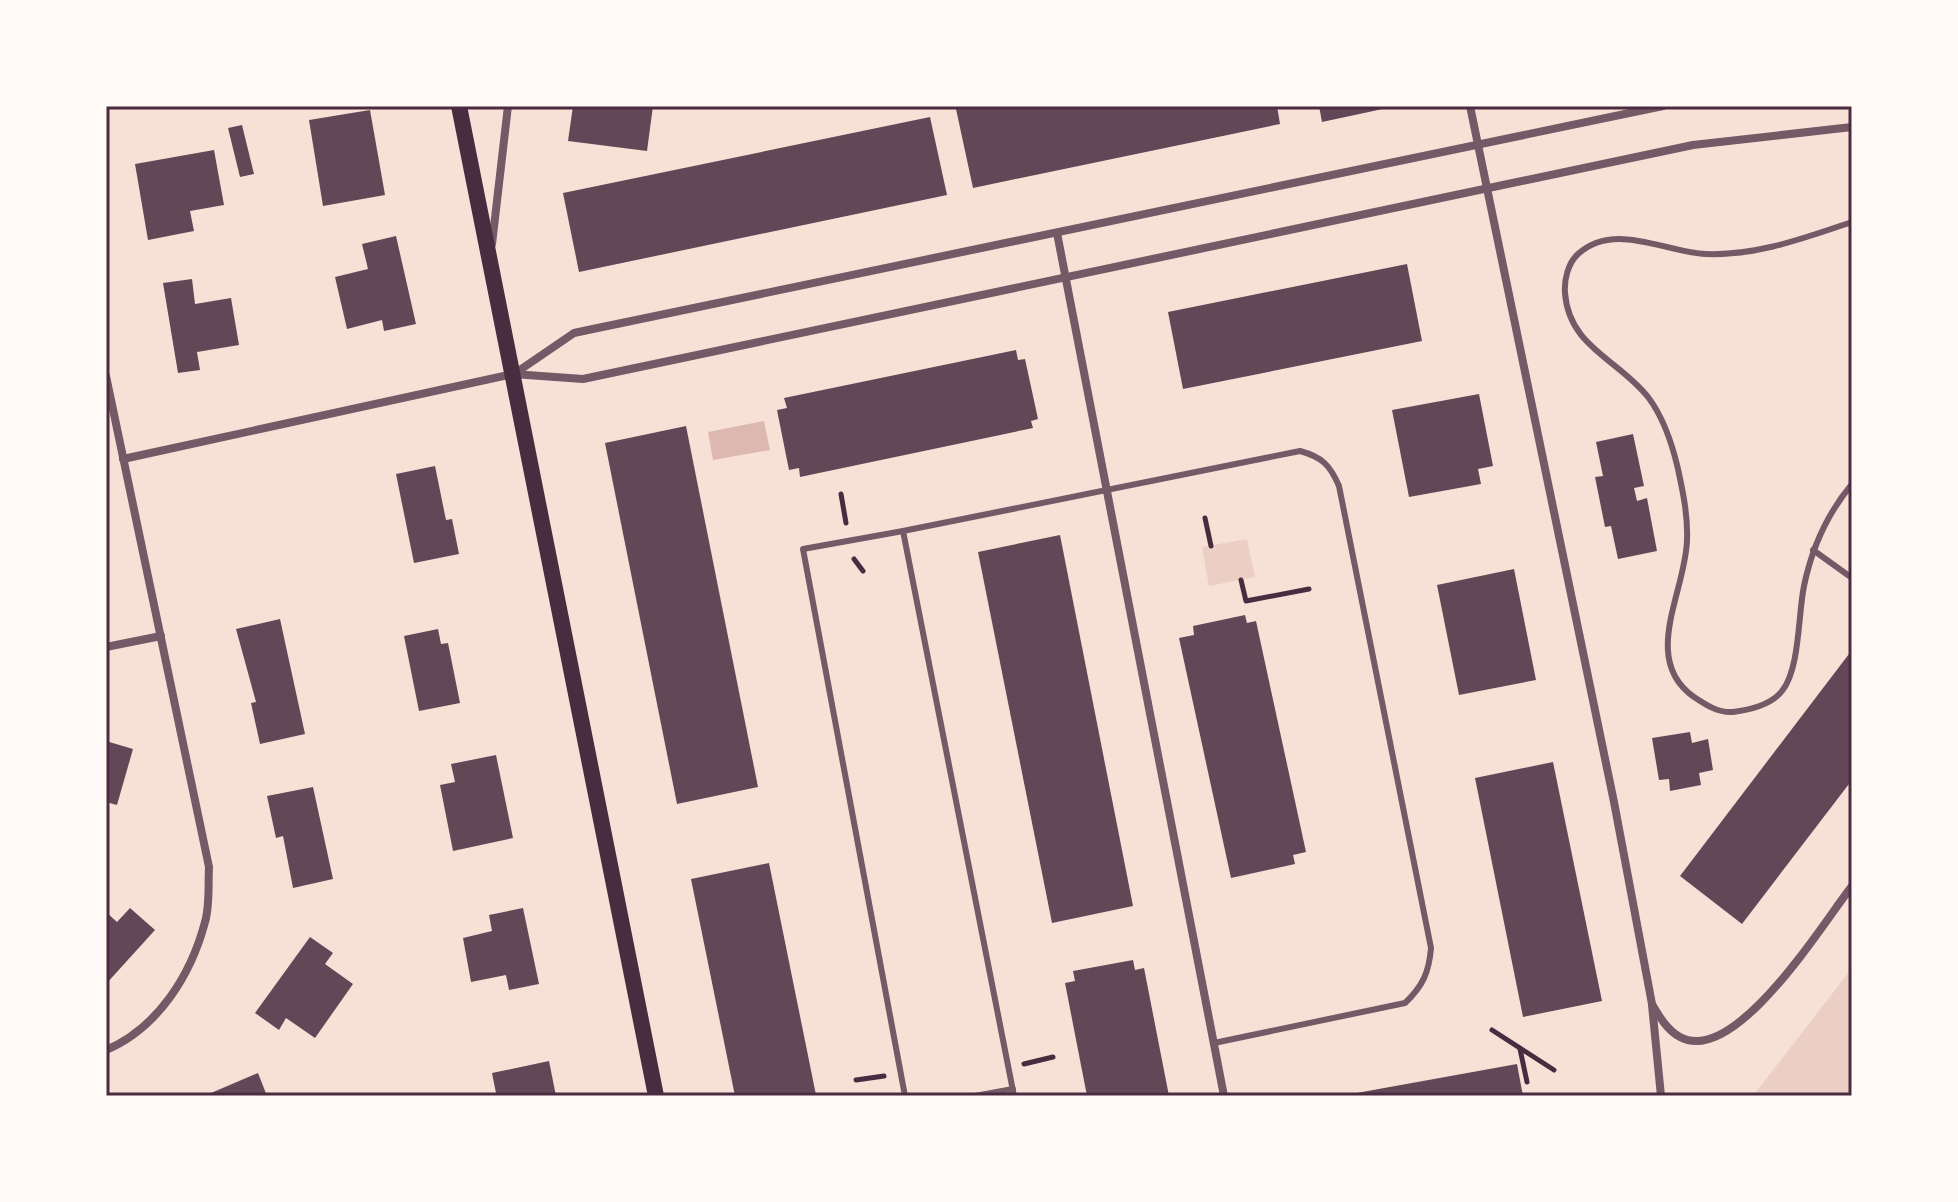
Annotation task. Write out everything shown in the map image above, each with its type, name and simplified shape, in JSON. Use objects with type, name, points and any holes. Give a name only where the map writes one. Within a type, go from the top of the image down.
[{"type":"main road","points":[[459,106],[656,1096]]},
{"type":"street","points":[[490,260],[508,106]]},
{"type":"street","points":[[1470,106],[1597,719],[1652,1004],[1655,1062],[1661,1096]]},
{"type":"street","points":[[513,374],[574,333],[1663,106]]},
{"type":"street","points":[[123,459],[513,374],[583,379],[1693,145],[1852,127]]},
{"type":"street","points":[[1057,233],[1224,1096]]},
{"type":"street","points":[[106,376],[209,867],[206,920],[187,973],[154,1018],[106,1050]]},
{"type":"street","points":[[106,647],[161,636]]},
{"type":"street","points":[[1652,1004],[1680,1037],[1693,1041],[1710,1039],[1744,1020],[1852,886]]},
{"type":"lane","points":[[1852,222],[1785,245],[1745,252],[1706,254],[1616,238],[1595,243],[1577,255],[1567,272],[1564,289],[1568,317],[1584,342],[1631,378],[1649,399],[1673,446],[1685,500],[1687,540],[1684,570],[1668,629],[1666,651],[1671,671],[1685,691],[1709,708],[1728,712],[1770,702],[1783,690],[1790,671],[1813,550],[1832,508],[1852,484]]},
{"type":"lane","points":[[905,1096],[803,549],[1300,451],[1317,455],[1331,467],[1342,501],[1431,948],[1429,969],[1420,989],[1405,1003],[1214,1043]]},
{"type":"lane","points":[[903,531],[1014,1092],[975,1096]]},
{"type":"lane","points":[[1813,550],[1852,578]]},
{"type":"path","points":[[841,494],[847,524]]},
{"type":"path","points":[[1205,518],[1211,546]]},
{"type":"path","points":[[853,558],[863,571]]},
{"type":"path","points":[[1241,580],[1246,601],[1309,589]]},
{"type":"path","points":[[1492,1030],[1554,1070]]},
{"type":"path","points":[[1520,1048],[1527,1082]]},
{"type":"path","points":[[1023,1064],[1053,1057]]},
{"type":"path","points":[[856,1080],[885,1075]]},
{"type":"shaded area","points":[[764,421],[770,450],[713,460],[708,432]]},
{"type":"shaded area","points":[[1247,539],[1255,577],[1209,586],[1202,547]]},
{"type":"shaded area","points":[[1852,968],[1852,1096],[1753,1096]]},
{"type":"building","points":[[573,106],[653,106],[647,151],[568,141]]},
{"type":"building","points":[[971,106],[1277,106],[1280,124],[973,188],[956,109]]},
{"type":"building","points":[[1319,106],[1392,106],[1392,107],[1322,122]]},
{"type":"building","points":[[370,110],[385,195],[323,206],[309,120]]},
{"type":"building","points":[[930,117],[947,195],[579,272],[563,193]]},
{"type":"building","points":[[242,125],[254,174],[240,177],[228,128]]},
{"type":"building","points":[[214,150],[224,205],[190,211],[194,231],[148,240],[135,164]]},
{"type":"building","points":[[396,236],[416,324],[384,331],[382,320],[347,329],[335,277],[368,269],[362,244]]},
{"type":"building","points":[[1407,264],[1422,341],[1183,389],[1168,312]]},
{"type":"building","points":[[192,279],[195,304],[231,298],[239,345],[197,352],[200,370],[178,373],[163,283]]},
{"type":"building","points":[[1016,350],[1018,360],[1025,359],[1038,419],[1031,421],[1033,428],[800,477],[799,468],[789,470],[777,410],[787,408],[784,398]]},
{"type":"building","points":[[1479,394],[1493,466],[1478,469],[1481,484],[1409,497],[1392,410]]},
{"type":"building","points":[[686,426],[758,787],[677,804],[605,443]]},
{"type":"building","points":[[1633,434],[1644,486],[1634,488],[1637,501],[1647,498],[1657,551],[1618,559],[1611,526],[1605,527],[1595,477],[1603,476],[1596,442]]},
{"type":"building","points":[[435,466],[446,520],[452,519],[459,554],[414,563],[396,474]]},
{"type":"building","points":[[1060,535],[1133,906],[1052,923],[978,552]]},
{"type":"building","points":[[1514,569],[1536,680],[1459,695],[1437,585]]},
{"type":"building","points":[[1245,615],[1247,623],[1256,621],[1306,852],[1293,855],[1295,864],[1231,878],[1179,638],[1194,635],[1193,626]]},
{"type":"building","points":[[280,619],[305,734],[260,744],[251,703],[256,702],[236,629]]},
{"type":"building","points":[[438,629],[441,644],[448,643],[460,703],[419,711],[404,636]]},
{"type":"building","points":[[1852,650],[1852,780],[1742,924],[1680,876]]},
{"type":"building","points":[[1690,732],[1692,743],[1708,739],[1713,770],[1699,773],[1701,785],[1670,791],[1669,779],[1659,780],[1652,738]]},
{"type":"building","points":[[106,741],[133,749],[117,805],[106,802]]},
{"type":"building","points":[[496,755],[513,838],[453,851],[440,785],[455,782],[451,764]]},
{"type":"building","points":[[1553,762],[1602,1001],[1523,1017],[1475,778]]},
{"type":"building","points":[[313,787],[333,879],[293,888],[283,836],[276,838],[267,796]]},
{"type":"building","points":[[769,863],[816,1095],[812,1096],[735,1096],[691,879]]},
{"type":"building","points":[[130,908],[155,930],[106,984],[106,912],[117,922]]},
{"type":"building","points":[[523,908],[539,984],[509,990],[506,975],[471,982],[463,938],[492,931],[489,915]]},
{"type":"building","points":[[310,937],[333,953],[325,964],[353,984],[315,1038],[286,1018],[279,1030],[255,1013]]},
{"type":"building","points":[[1133,960],[1135,970],[1144,968],[1169,1096],[1087,1096],[1065,983],[1075,981],[1073,971]]},
{"type":"building","points":[[549,1061],[556,1096],[490,1096],[496,1093],[492,1073]]},
{"type":"building","points":[[1517,1064],[1523,1096],[1351,1096],[1351,1094]]},
{"type":"building","points":[[258,1073],[267,1096],[204,1096]]}]
